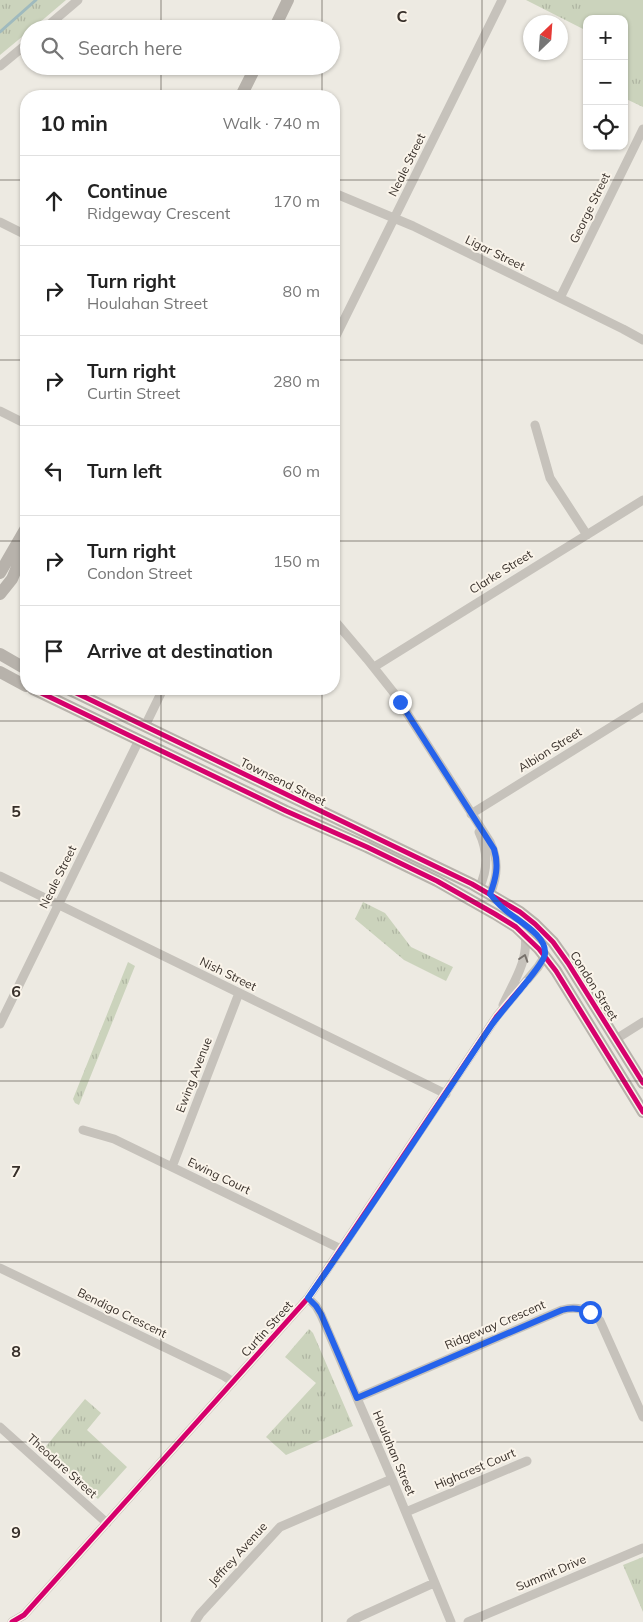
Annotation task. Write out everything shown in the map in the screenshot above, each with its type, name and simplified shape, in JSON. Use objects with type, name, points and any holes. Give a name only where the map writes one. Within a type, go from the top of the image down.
[{"type":"main road","points":[[278,20],[288,0]]},
{"type":"main road","points":[[244,90],[252,75]]},
{"type":"main road","points":[[0,573],[20,538]]},
{"type":"main road","points":[[0,594],[12,579],[20,560]]},
{"type":"main road","points":[[0,654],[20,666]]},
{"type":"main road","points":[[0,672],[20,683]]},
{"type":"main road","name":"Townsend Street","points":[[45,695],[308,822],[404,864],[479,904]]},
{"type":"main road","name":"Townsend Street","points":[[80,695],[485,891]]},
{"type":"main road","points":[[485,891],[503,909],[540,938],[544,946],[545,956]]},
{"type":"main road","name":"Condon Street","points":[[485,891],[525,916],[553,942],[643,1083]]},
{"type":"main road","name":"Condon Street","points":[[479,904],[525,934],[545,956],[561,978],[643,1112]]},
{"type":"street","points":[[55,20],[78,0]]},
{"type":"street","name":"Neale Street","points":[[340,328],[502,0]]},
{"type":"street","points":[[0,66],[20,49]]},
{"type":"street","name":"George Street","points":[[560,298],[643,129]]},
{"type":"street","name":"Ligar Street","points":[[340,195],[395,218],[643,340]]},
{"type":"street","points":[[0,222],[20,232]]},
{"type":"street","points":[[0,412],[20,421]]},
{"type":"street","points":[[535,425],[550,478],[587,535]]},
{"type":"street","name":"Clarke Street","points":[[374,667],[643,500]]},
{"type":"street","points":[[340,627],[374,667],[400,702],[490,842],[496,857],[496,875],[485,891]]},
{"type":"street","points":[[145,726],[160,695]]},
{"type":"street","name":"Albion Street","points":[[471,814],[643,707]]},
{"type":"street","name":"Neale Street","points":[[0,1024],[139,740]]},
{"type":"street","name":"Nish Street","points":[[0,876],[446,1094]]},
{"type":"street","name":"Curtin Street","points":[[497,1016],[524,960],[526,950],[525,934]]},
{"type":"street","name":"Curtin Street","points":[[12,1622],[22,1619],[308,1298],[497,1016],[538,968],[545,956]]},
{"type":"street","name":"Ewing Avenue","points":[[172,1167],[239,993]]},
{"type":"street","points":[[616,1039],[643,1022]]},
{"type":"street","name":"Ewing Court","points":[[83,1130],[114,1139],[342,1249]]},
{"type":"street","name":"Bendigo Crescent","points":[[0,1268],[220,1373],[233,1382]]},
{"type":"street","name":"Houlahan Street","points":[[308,1298],[321,1314],[392,1478],[451,1622]]},
{"type":"street","name":"Ridgeway Crescent","points":[[357,1398],[562,1310],[578,1308],[590,1312],[600,1320],[643,1418]]},
{"type":"street","name":"Theodore Street","points":[[0,1426],[107,1523]]},
{"type":"street","name":"Highcrest Court","points":[[406,1512],[527,1461]]},
{"type":"street","name":"Jeffrey Avenue","points":[[195,1622],[200,1614],[280,1527],[392,1478]]},
{"type":"street","name":"Summit Drive","points":[[468,1622],[643,1548]]},
{"type":"street","points":[[350,1622],[434,1583]]},
{"type":"green space","points":[[0,0],[66,0],[43,20],[20,20],[20,38],[0,55]]},
{"type":"green space","points":[[526,0],[643,0],[643,107],[628,100],[628,15],[583,15],[583,29],[568,21],[568,15],[556,15]]},
{"type":"green space","points":[[582,0],[643,0],[643,73],[628,60],[628,15],[590,15]]},
{"type":"green space","points":[[363,902],[385,913],[411,947],[453,967],[446,981],[404,960],[355,919]]},
{"type":"green space","points":[[128,962],[135,966],[79,1105],[73,1099]]},
{"type":"green space","points":[[309,1329],[313,1333],[353,1426],[286,1455],[266,1437],[316,1383],[285,1357]]},
{"type":"green space","points":[[85,1399],[101,1413],[87,1430],[127,1467],[98,1499],[43,1450]]},
{"type":"green space","points":[[643,1557],[643,1612],[623,1565]]},
{"type":"waterway","points":[[0,32],[36,0]]},
{"type":"cycle path","points":[[45,695],[286,811],[437,881],[516,927],[539,949],[556,971],[643,1112]]},
{"type":"cycle path","points":[[80,695],[472,884],[520,912],[553,942],[643,1083]]},
{"type":"cycle path","points":[[12,1622],[24,1615],[308,1298],[497,1016],[526,982]]},
{"type":"route","points":[[400,702],[494,849],[497,869],[490,894],[503,909],[540,938],[544,944],[545,956],[538,968],[497,1016],[308,1298],[321,1314],[357,1398],[562,1310],[578,1308],[590,1312]]}]
